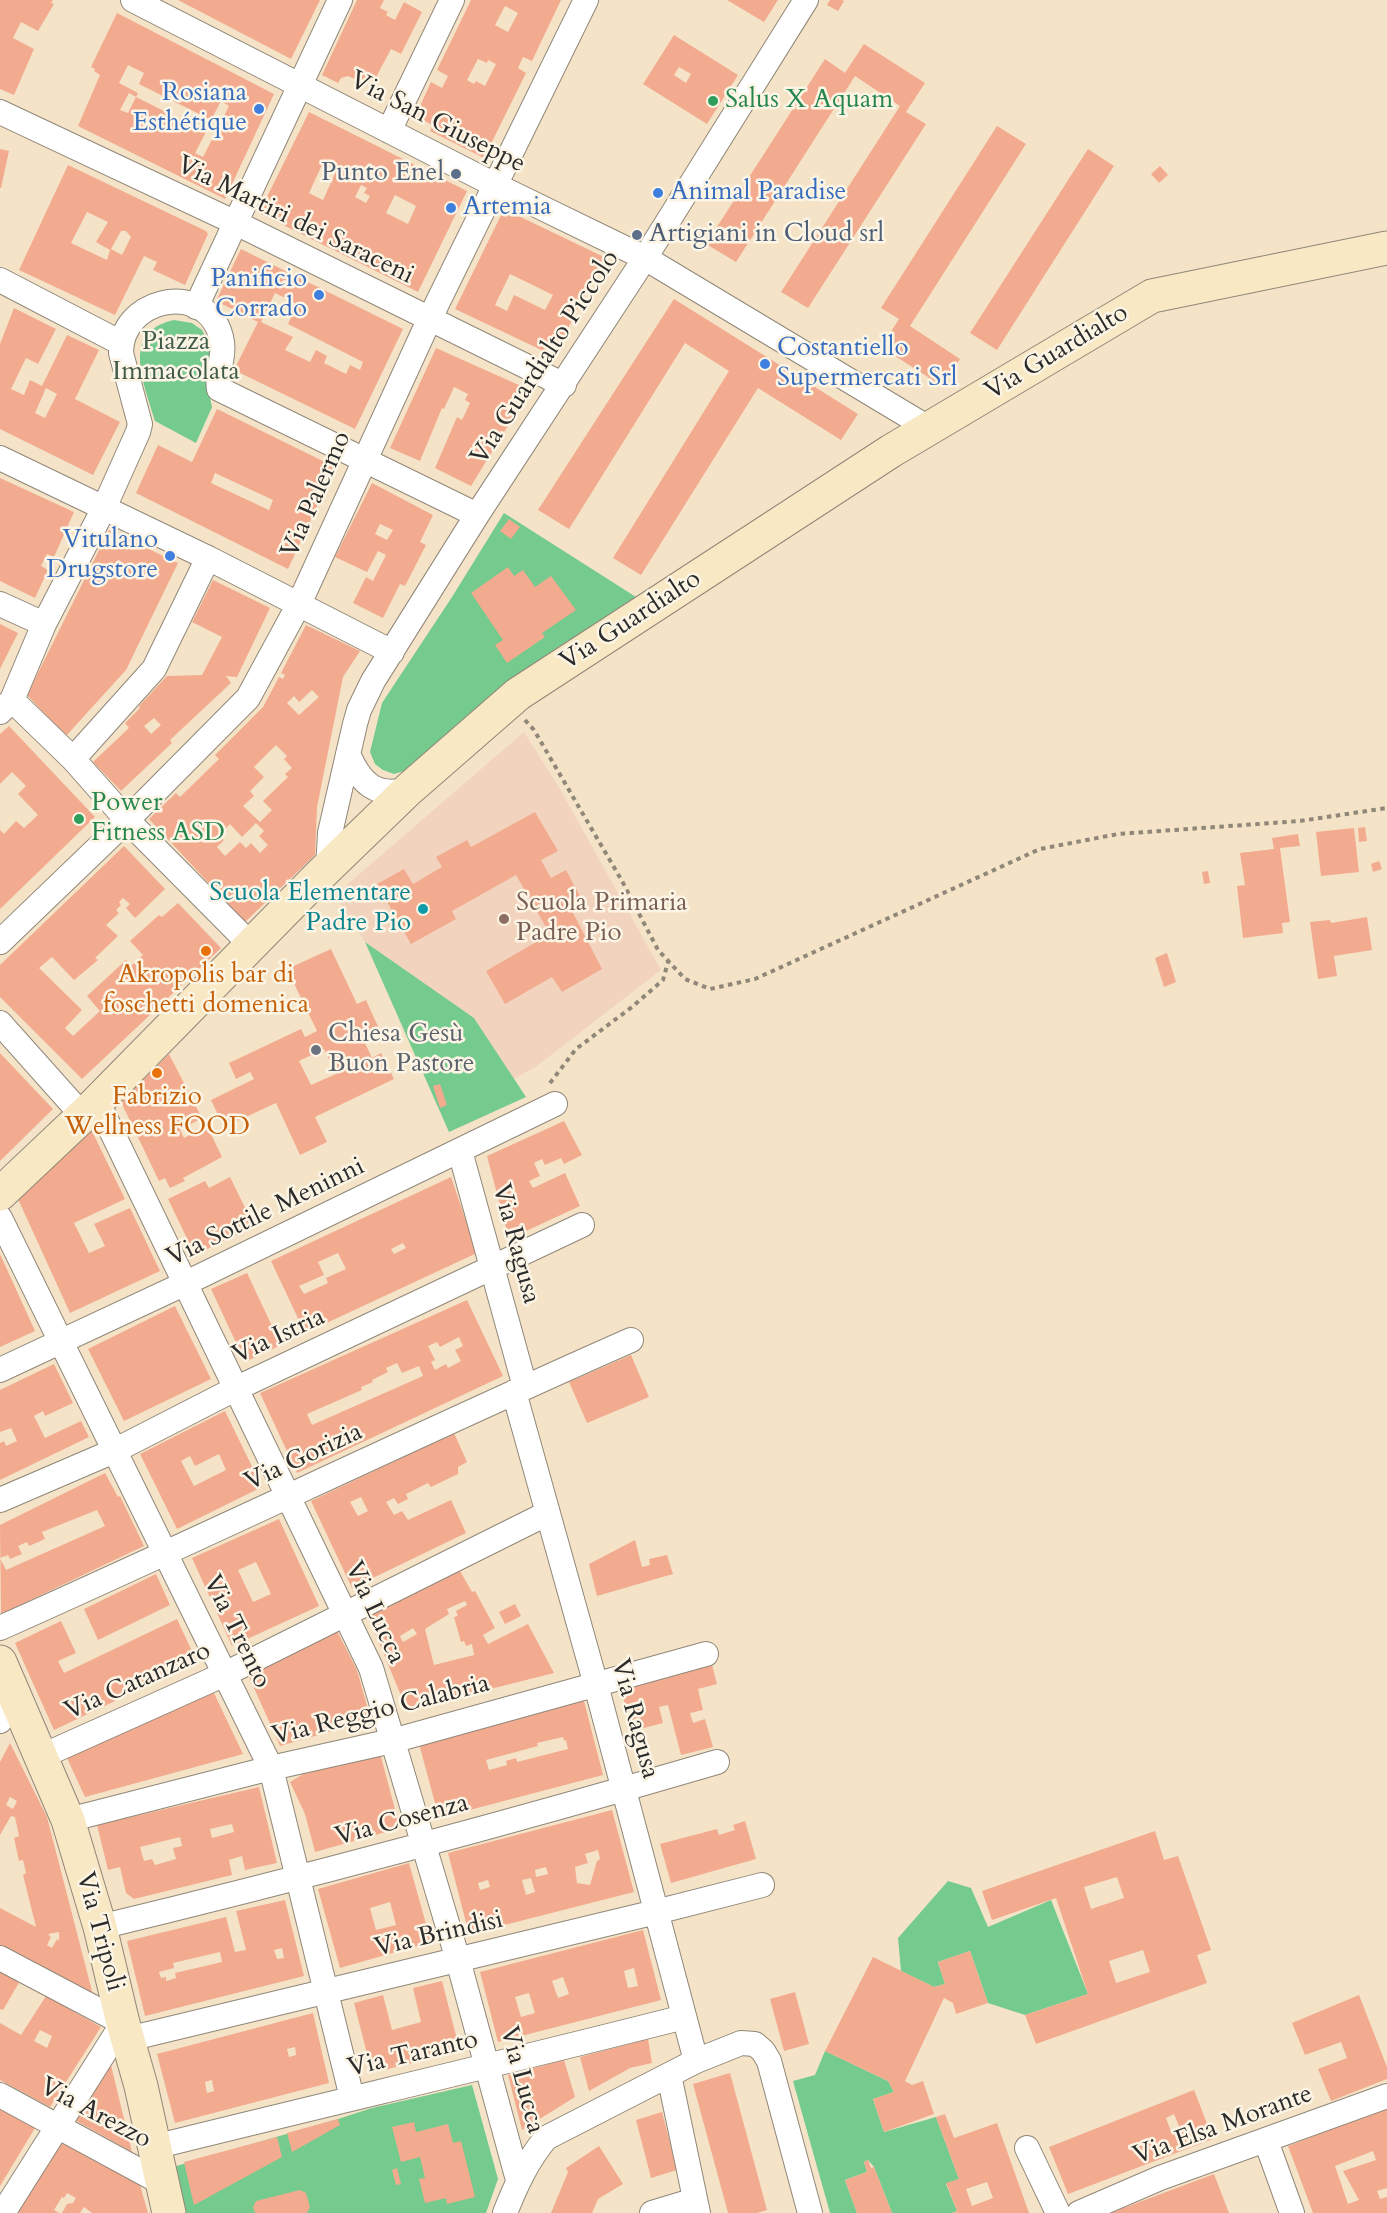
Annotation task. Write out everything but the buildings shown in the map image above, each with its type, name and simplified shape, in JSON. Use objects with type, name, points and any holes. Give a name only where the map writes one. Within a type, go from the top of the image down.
[{"type":"street","name":"Via San Giuseppe","points":[[133,0],[495,185],[645,258],[930,429]]},
{"type":"street","points":[[196,307],[340,0]]},
{"type":"street","points":[[389,131],[452,0]]},
{"type":"street","name":"Via Palermo","points":[[0,942],[127,820],[248,698],[299,604],[430,318],[586,0]]},
{"type":"street","name":"Via Guardialto Piccolo","points":[[328,868],[330,833],[348,754],[359,710],[373,681],[477,515],[645,258],[806,0]]},
{"type":"street","name":"Via Martiri dei Saraceni","points":[[0,112],[236,223],[564,385]]},
{"type":"street","name":"Via Guardialto","points":[[0,1194],[90,1108],[250,944],[409,789],[509,702],[891,451],[1152,296],[1387,248]]},
{"type":"street","points":[[0,280],[121,343]]},
{"type":"street","points":[[250,944],[127,820],[73,759],[6,706],[44,624],[104,508],[138,432],[140,424],[121,352],[121,343],[129,323],[154,305],[169,302],[196,307],[206,313],[216,324],[222,338],[224,351],[219,389],[477,515]]},
{"type":"street","points":[[0,458],[208,558],[392,652]]},
{"type":"street","points":[[73,759],[154,669],[208,558]]},
{"type":"street","points":[[0,604],[44,624]]},
{"type":"street","points":[[348,754],[356,773],[370,786],[379,791],[394,793],[409,789]]},
{"type":"street","name":"Via Lucca","points":[[0,1023],[90,1108],[186,1283],[371,1668],[458,1960],[518,2180]]},
{"type":"street","name":"Via Sottile Meninni","points":[[0,1370],[186,1283],[555,1104]]},
{"type":"street","name":"Via Ragusa","points":[[460,1151],[493,1268],[548,1513],[696,2061]]},
{"type":"street","name":"Via Trento","points":[[0,1218],[271,1768],[352,2098]]},
{"type":"street","name":"Via Istria","points":[[0,1500],[114,1451],[235,1389],[582,1226]]},
{"type":"street","name":"Via Gorizia","points":[[0,1628],[631,1340]]},
{"type":"street","name":"Via Catanzaro","points":[[40,1757],[225,1674],[548,1513]]},
{"type":"street","name":"Via Reggio Calabria","points":[[68,1820],[271,1768],[392,1741],[706,1654]]},
{"type":"street","name":"Via Tripoli","points":[[0,1662],[7,1707],[40,1757],[68,1820],[100,1927],[166,2198]]},
{"type":"street","name":"Via Cosenza","points":[[100,1927],[424,1846],[717,1762]]},
{"type":"street","name":"Via Brindisi","points":[[126,2031],[326,1991],[762,1885]]},
{"type":"street","points":[[0,1958],[126,2031],[57,2127],[3,2213]]},
{"type":"street","name":"Via Taranto","points":[[154,2147],[684,2018]]},
{"type":"street","points":[[505,2213],[518,2180],[546,2138],[696,2061],[741,2043],[755,2044],[763,2050],[769,2061],[810,2213]]},
{"type":"street","points":[[652,2213],[696,2206],[669,2075]]},
{"type":"street","name":"Via Arezzo","points":[[0,2095],[57,2127],[166,2198]]},
{"type":"street","name":"Via Elsa Morante","points":[[1079,2213],[1160,2178],[1387,2096]]},
{"type":"street","points":[[1266,2140],[1292,2213]]},
{"type":"street","points":[[1027,2148],[1058,2213]]},
{"type":"path","points":[[509,702],[534,730],[622,881],[658,950],[685,979],[710,989],[755,979],[1040,849],[1118,834],[1300,821],[1387,808]]},
{"type":"path","points":[[529,1117],[538,1093],[554,1080],[576,1049],[632,1007],[663,980],[668,961]]},
{"type":"shaded area","points":[[524,732],[560,789],[661,970],[537,1066],[514,1079],[474,1018],[365,942],[335,895]]},
{"type":"green space","name":"Piazza Immacolata","points":[[174,320],[192,323],[202,330],[211,347],[211,367],[206,379],[212,407],[196,443],[155,421],[142,376],[141,348],[146,336],[157,326]]},
{"type":"green space","points":[[504,513],[636,597],[506,682],[404,771],[394,774],[383,770],[375,764],[370,752],[382,703]]},
{"type":"green space","points":[[365,942],[474,1018],[526,1097],[449,1132]]},
{"type":"green space","points":[[948,1881],[971,1888],[988,1927],[1051,1900],[1088,1994],[1025,2015],[988,2003],[970,1951],[938,1962],[945,1984],[934,1987],[901,1971],[898,1938]]},
{"type":"green space","points":[[825,2051],[888,2081],[894,2092],[873,2099],[884,2132],[936,2117],[959,2179],[946,2184],[957,2211],[952,2213],[892,2213],[874,2167],[868,2160],[864,2162],[867,2172],[845,2180],[857,2213],[830,2213],[793,2081],[815,2075]]},
{"type":"green space","points":[[472,2085],[498,2179],[486,2213],[176,2213],[166,2169],[372,2108]]},
{"type":"place","name":"Salus X Aquam","points":[[713,101]]},
{"type":"place","name":"Rosiana Esthétique","points":[[259,109]]},
{"type":"place","name":"Punto Enel","points":[[456,174]]},
{"type":"place","name":"Animal Paradise","points":[[658,193]]},
{"type":"place","name":"Artemia","points":[[451,208]]},
{"type":"place","name":"Artigiani in Cloud srl","points":[[637,235]]},
{"type":"place","name":"Panificio Corrado","points":[[319,295]]},
{"type":"place","name":"Costantiello Supermercati Srl","points":[[765,364]]},
{"type":"place","name":"Vitulano Drugstore","points":[[170,556]]},
{"type":"place","name":"Power Fitness ASD","points":[[79,819]]},
{"type":"place","name":"Scuola Elementare Padre Pio","points":[[423,909]]},
{"type":"place","name":"Scuola Primaria Padre Pio","points":[[504,919]]},
{"type":"place","name":"Akropolis bar di foschetti domenica","points":[[206,951]]},
{"type":"place","name":"Chiesa Gesù Buon Pastore","points":[[316,1050]]},
{"type":"place","name":"Fabrizio Wellness FOOD","points":[[157,1073]]}]
